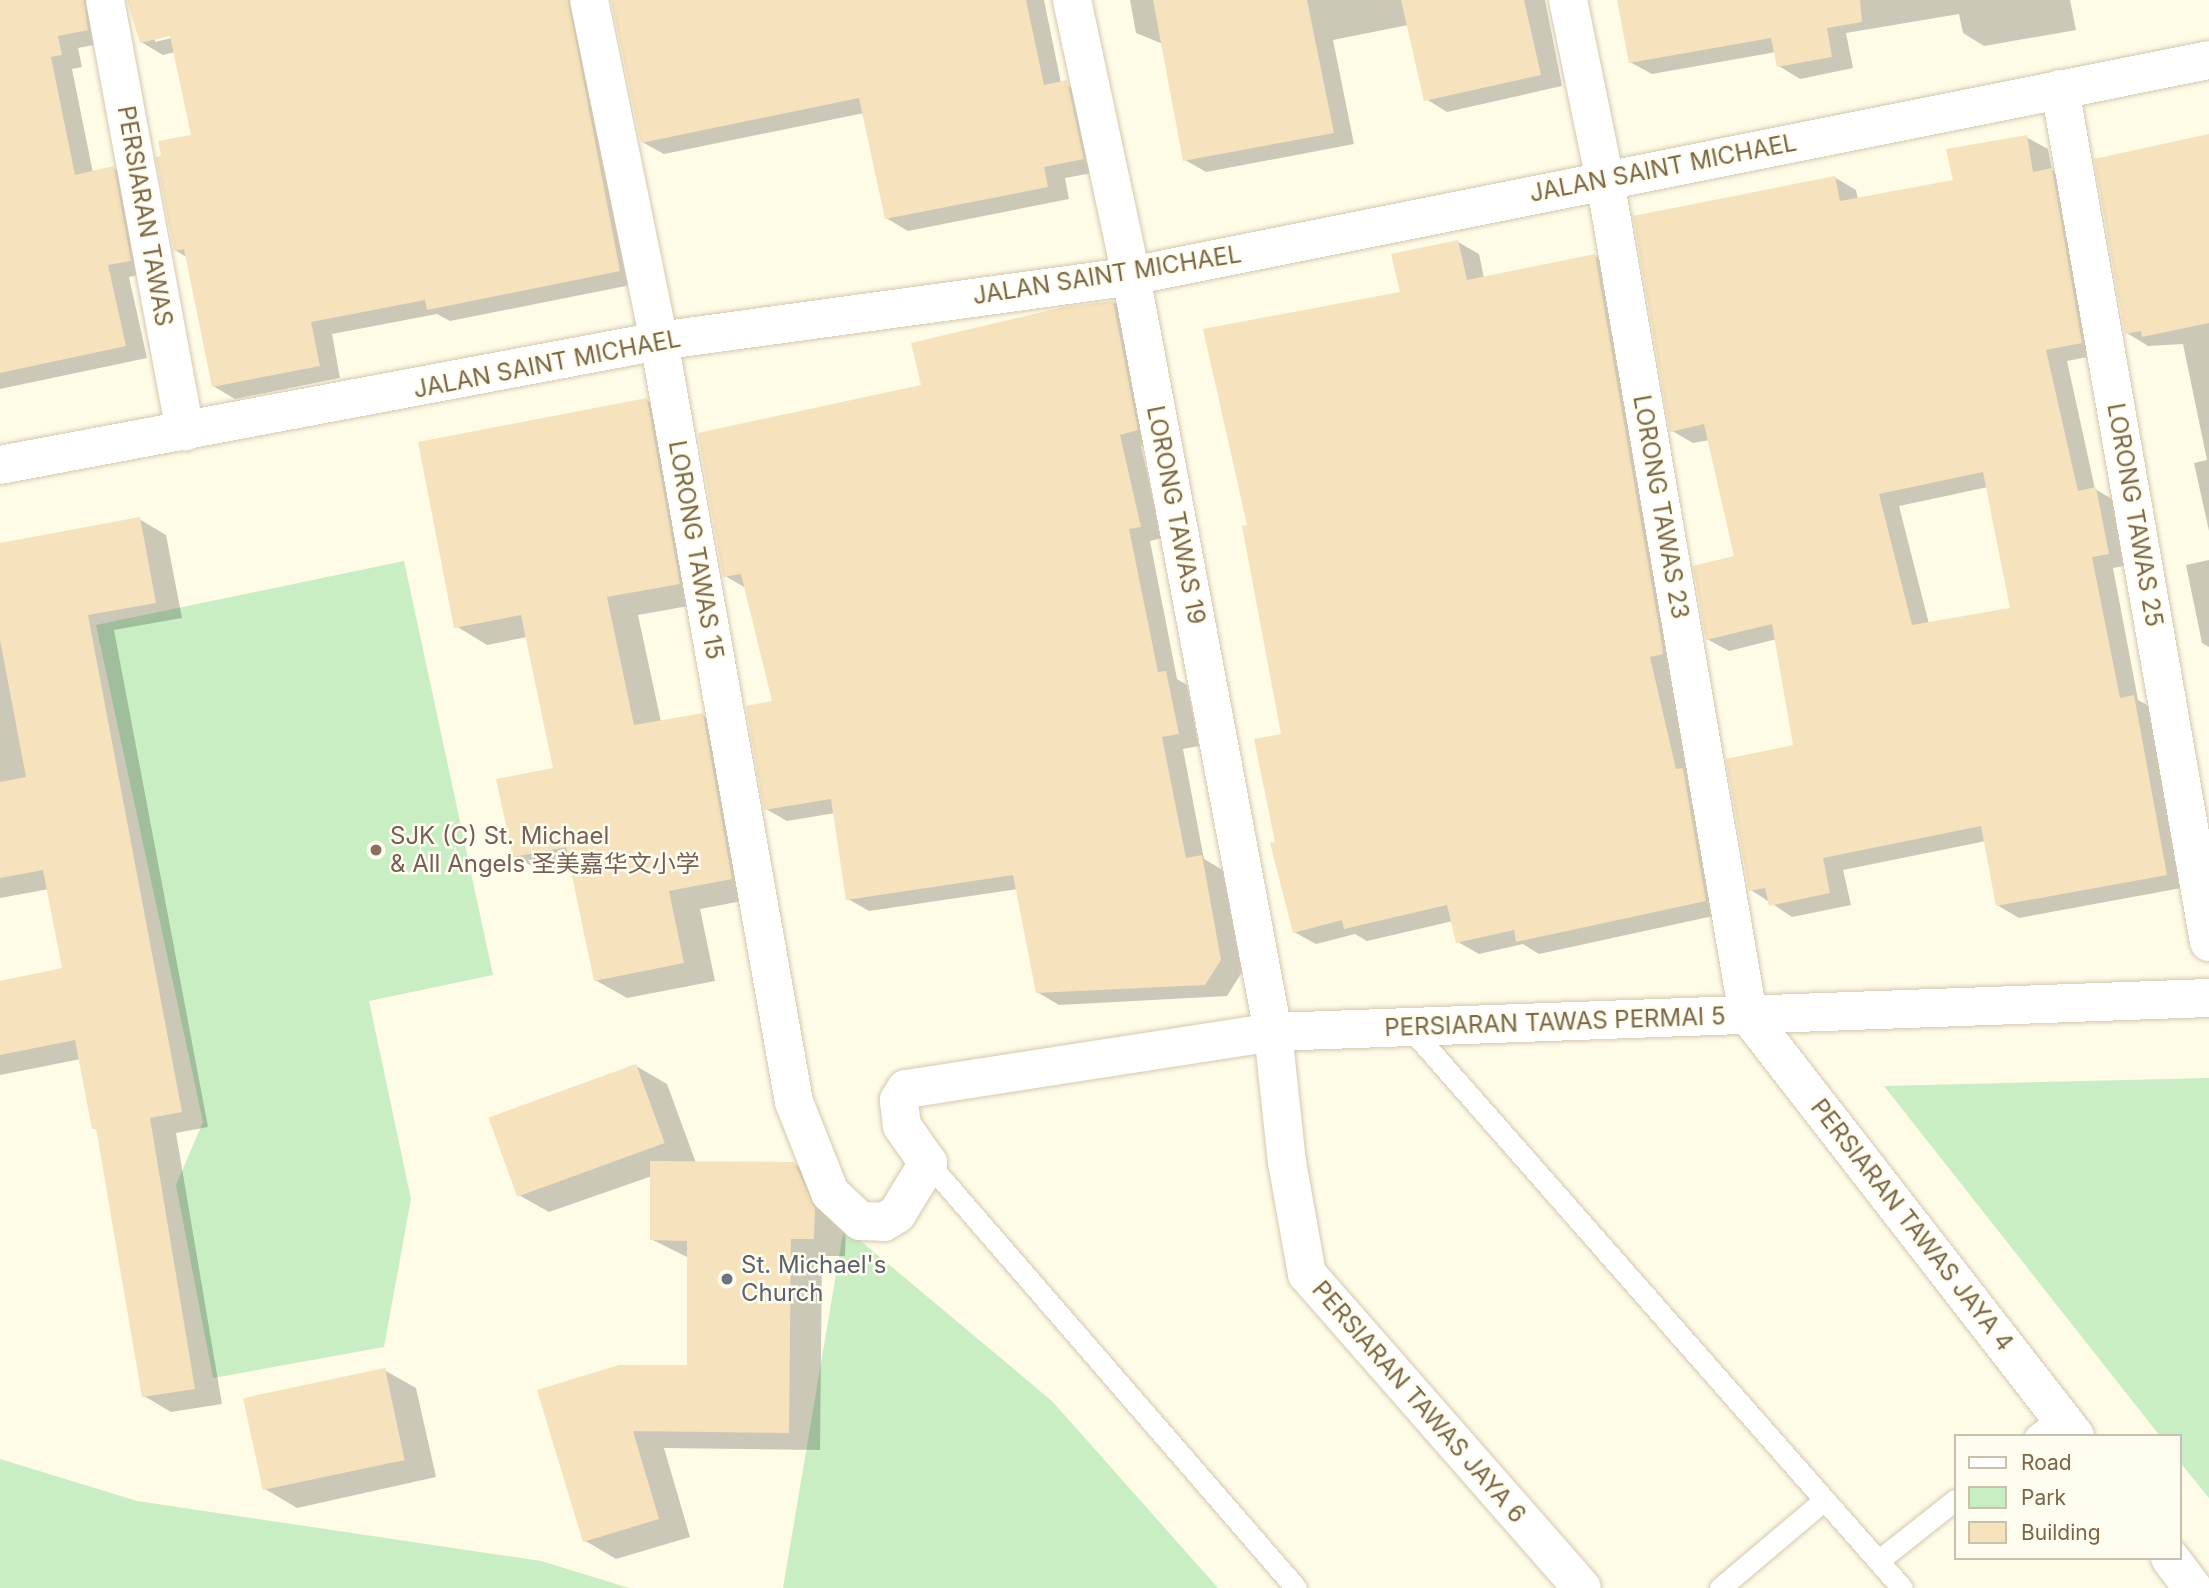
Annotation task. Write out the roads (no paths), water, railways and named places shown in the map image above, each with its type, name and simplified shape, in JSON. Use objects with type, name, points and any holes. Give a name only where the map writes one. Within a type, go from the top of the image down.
[{"type":"street","name":"PERSIARAN TAWAS","points":[[105,0],[185,432]]},
{"type":"street","name":"LORONG TAWAS 15","points":[[589,0],[659,341],[794,1102],[830,1193],[860,1221],[884,1222],[897,1214],[928,1163]]},
{"type":"street","name":"LORONG TAWAS 19","points":[[1072,0],[1131,276],[1273,1032]]},
{"type":"street","name":"LORONG TAWAS 23","points":[[1568,0],[1605,180],[1748,1015]]},
{"type":"street","name":"JALAN SAINT MICHAEL","points":[[0,465],[659,341],[1131,276],[2209,60]]},
{"type":"street","name":"LORONG TAWAS 25","points":[[2060,89],[2209,942]]},
{"type":"street","name":"PERSIARAN TAWAS PERMAI 5","points":[[928,1163],[902,1126],[899,1100],[906,1089],[1273,1032],[2209,998]]},
{"type":"street","name":"PERSIARAN TAWAS JAYA 4","points":[[1748,1015],[2057,1429]]},
{"type":"street","name":"PERSIARAN TAWAS JAYA 6","points":[[1273,1032],[1287,1162],[1307,1274],[1569,1584]]},
{"type":"street","points":[[2172,1560],[2193,1588]]},
{"type":"lane","points":[[1410,1028],[1902,1588]]},
{"type":"lane","points":[[928,1163],[1296,1588]]},
{"type":"lane","points":[[1720,1588],[1824,1500]]},
{"type":"lane","points":[[1878,1561],[1954,1501]]},
{"type":"place","name":"SJK (C) St. Michael & All Angels 圣美嘉华文小学","points":[[376,850]]},
{"type":"place","name":"St. Michael's Church","points":[[727,1279]]}]
